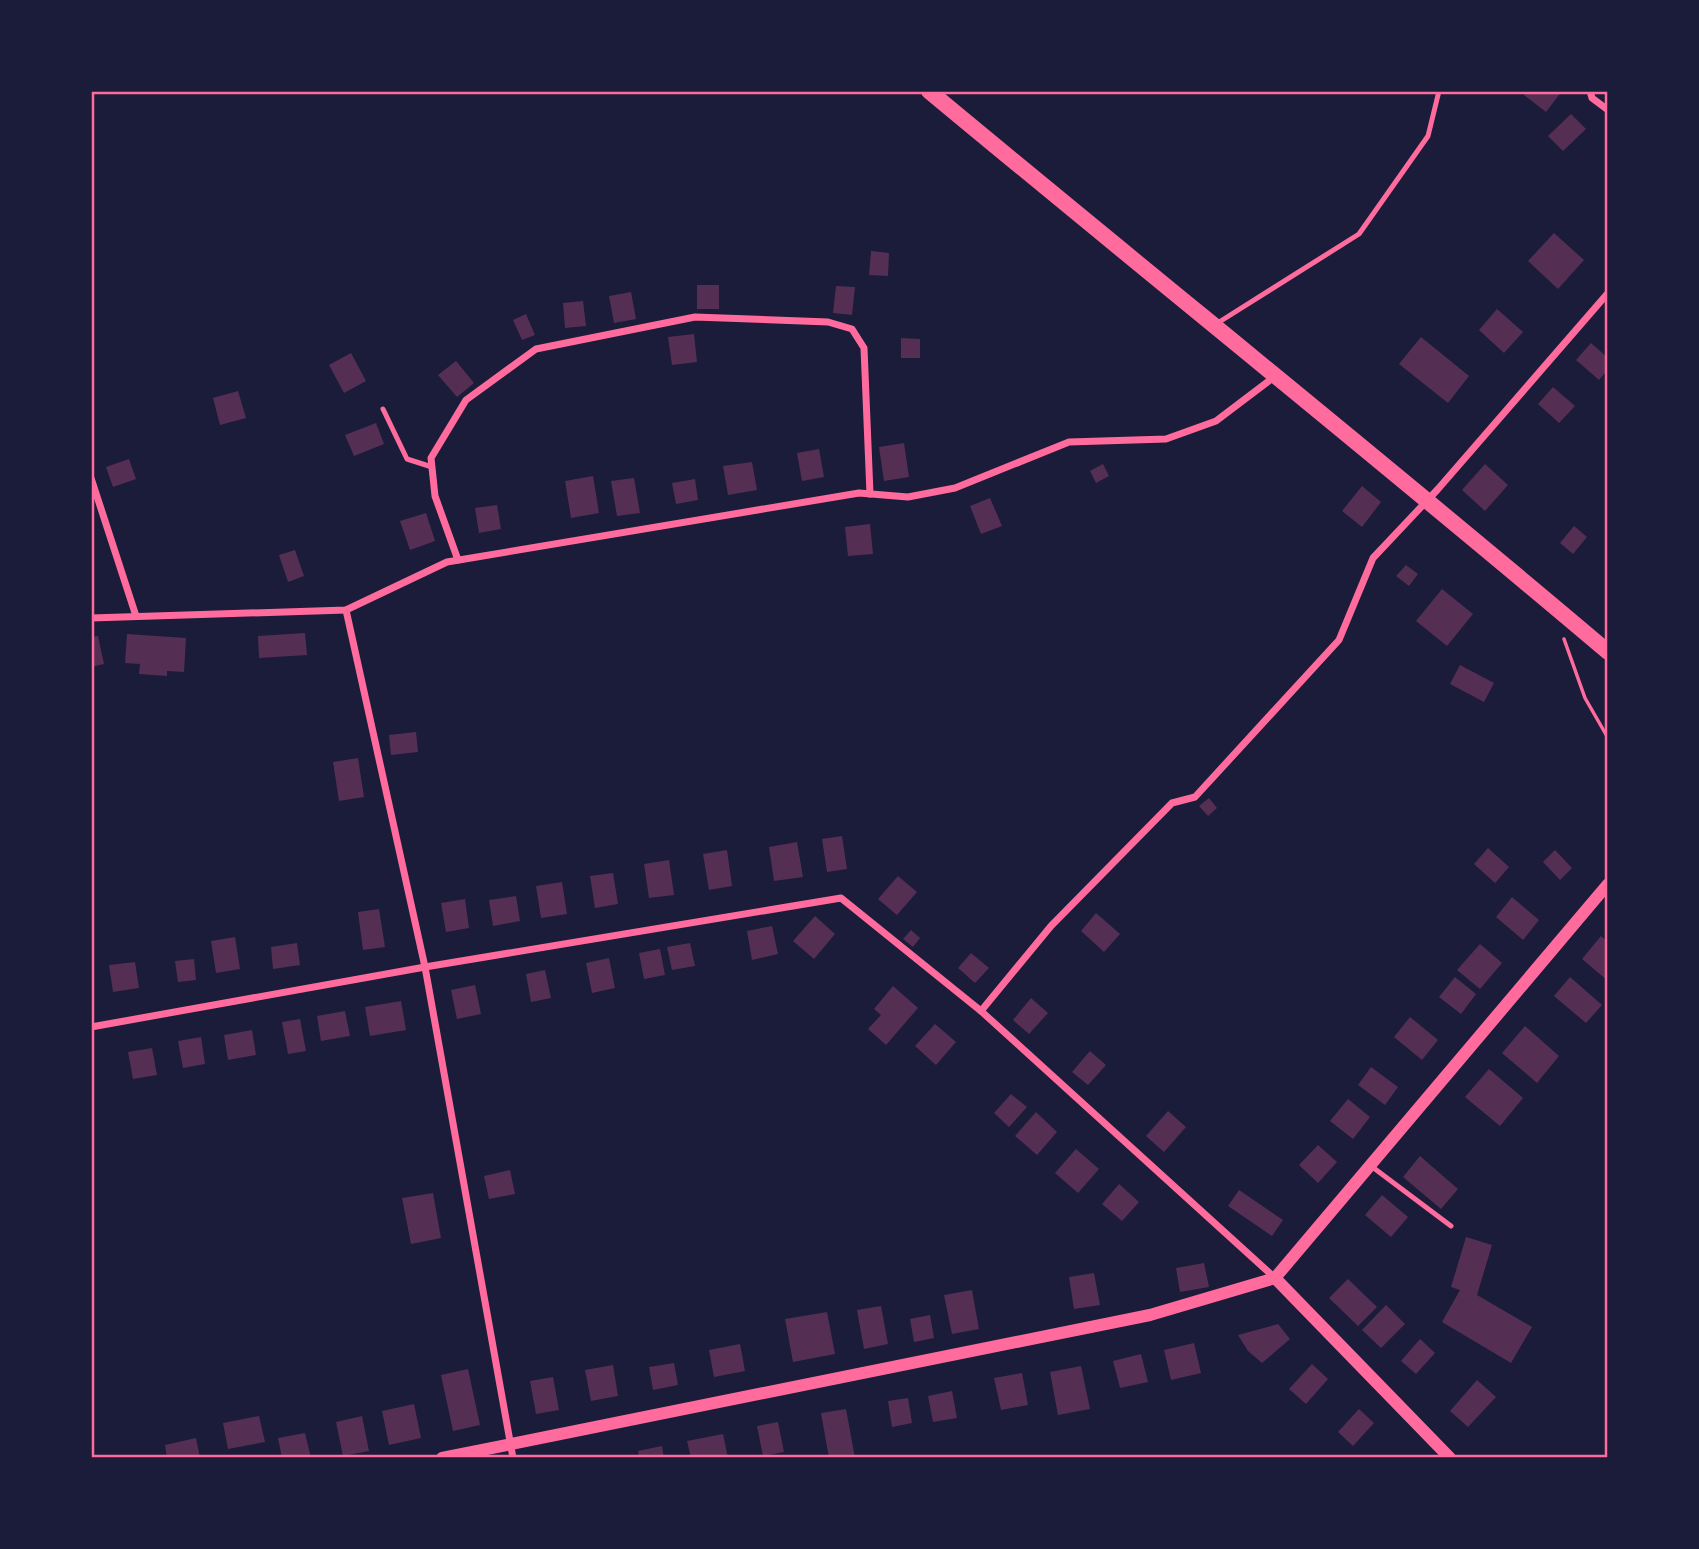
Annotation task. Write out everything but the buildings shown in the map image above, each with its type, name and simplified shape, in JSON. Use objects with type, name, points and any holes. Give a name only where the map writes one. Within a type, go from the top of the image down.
[{"type":"main road","points":[[929,91],[1274,377],[1428,499],[1608,652]]},
{"type":"street","points":[[1590,91],[1592,98],[1608,110]]},
{"type":"street","points":[[981,1011],[1051,926],[1172,803],[1195,797],[1339,640],[1373,558],[1608,293]]},
{"type":"street","points":[[458,560],[435,496],[431,458],[466,400],[536,349],[695,317],[828,322],[852,329],[864,348],[870,494]]},
{"type":"street","points":[[91,618],[346,610],[447,562],[859,493],[908,497],[955,488],[1069,442],[1166,439],[1216,421],[1274,377]]},
{"type":"street","points":[[91,478],[136,616]]},
{"type":"street","points":[[346,610],[425,967],[513,1458]]},
{"type":"street","points":[[442,1458],[1150,1315],[1275,1278],[1608,884]]},
{"type":"street","points":[[91,1027],[425,967],[841,898],[981,1011],[1275,1278],[1450,1458]]},
{"type":"lane","points":[[1214,327],[1359,234],[1428,136],[1439,91]]},
{"type":"lane","points":[[383,409],[407,459],[432,467]]},
{"type":"lane","points":[[1371,1166],[1451,1226]]},
{"type":"path","points":[[1552,604],[1585,698],[1608,738]]}]
